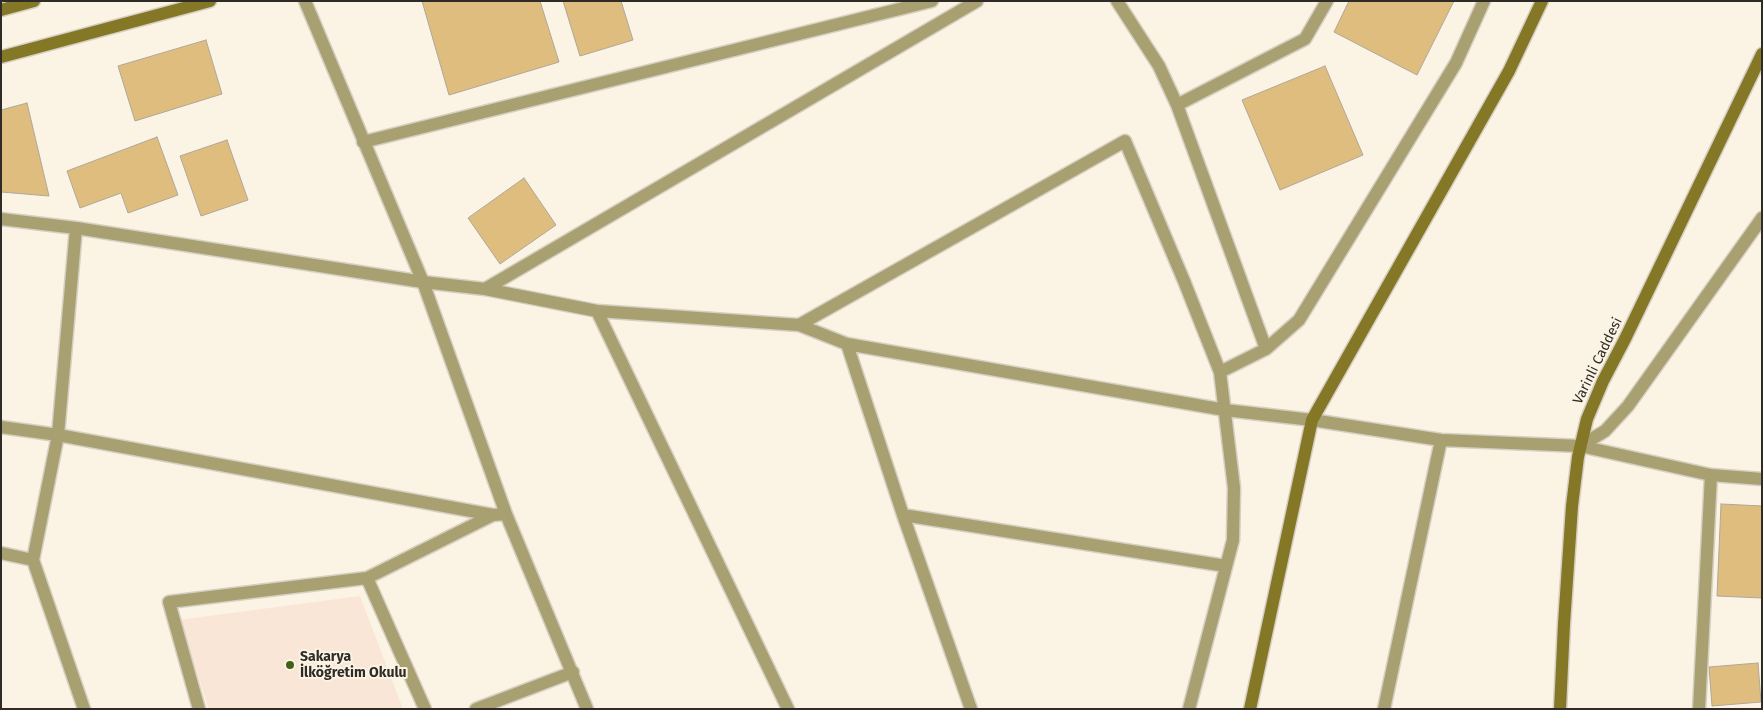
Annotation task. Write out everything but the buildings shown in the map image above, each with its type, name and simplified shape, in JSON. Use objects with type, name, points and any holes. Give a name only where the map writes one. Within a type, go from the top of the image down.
[{"type":"street","points":[[1,57],[210,1]]},
{"type":"street","points":[[305,1],[423,282],[506,514],[587,709]]},
{"type":"street","points":[[363,142],[932,1]]},
{"type":"street","points":[[485,288],[977,1]]},
{"type":"street","points":[[1117,1],[1159,66],[1177,105],[1266,349]]},
{"type":"street","points":[[1177,105],[1305,38],[1327,1]]},
{"type":"street","points":[[1220,372],[1266,349],[1299,320],[1456,63],[1484,1]]},
{"type":"street","points":[[1250,709],[1312,420],[1509,71],[1542,1]]},
{"type":"street","points":[[1,10],[30,2]]},
{"type":"street","name":"Varinli Caddesi","points":[[1560,709],[1571,516],[1580,446],[1587,419],[1603,381],[1634,322],[1762,54]]},
{"type":"street","points":[[799,325],[1125,141],[1220,372],[1234,488],[1233,540],[1189,709]]},
{"type":"street","points":[[1580,446],[1605,431],[1628,406],[1762,218]]},
{"type":"street","points":[[1,219],[76,228],[423,282],[485,288],[597,311],[799,325],[847,344],[1225,410],[1312,420],[1441,440],[1580,446],[1711,475],[1762,479]]},
{"type":"street","points":[[76,228],[58,434],[34,560],[84,709]]},
{"type":"street","points":[[597,311],[788,709]]},
{"type":"street","points":[[847,344],[903,515],[971,709]]},
{"type":"street","points":[[1,427],[58,434],[493,515],[506,514]]},
{"type":"street","points":[[1384,709],[1441,440]]},
{"type":"street","points":[[1699,709],[1711,475]]},
{"type":"street","points":[[199,709],[169,602],[367,578],[493,515]]},
{"type":"street","points":[[903,515],[1226,566]]},
{"type":"street","points":[[1,553],[34,560]]},
{"type":"street","points":[[367,578],[425,709]]},
{"type":"street","points":[[476,709],[573,672]]},
{"type":"shaded area","name":"Sakarya İlköğretim Okulu","points":[[360,596],[403,709],[209,709],[179,620]]},
{"type":"place","name":"Sakarya İlköğretim Okulu","points":[[290,665]]}]
